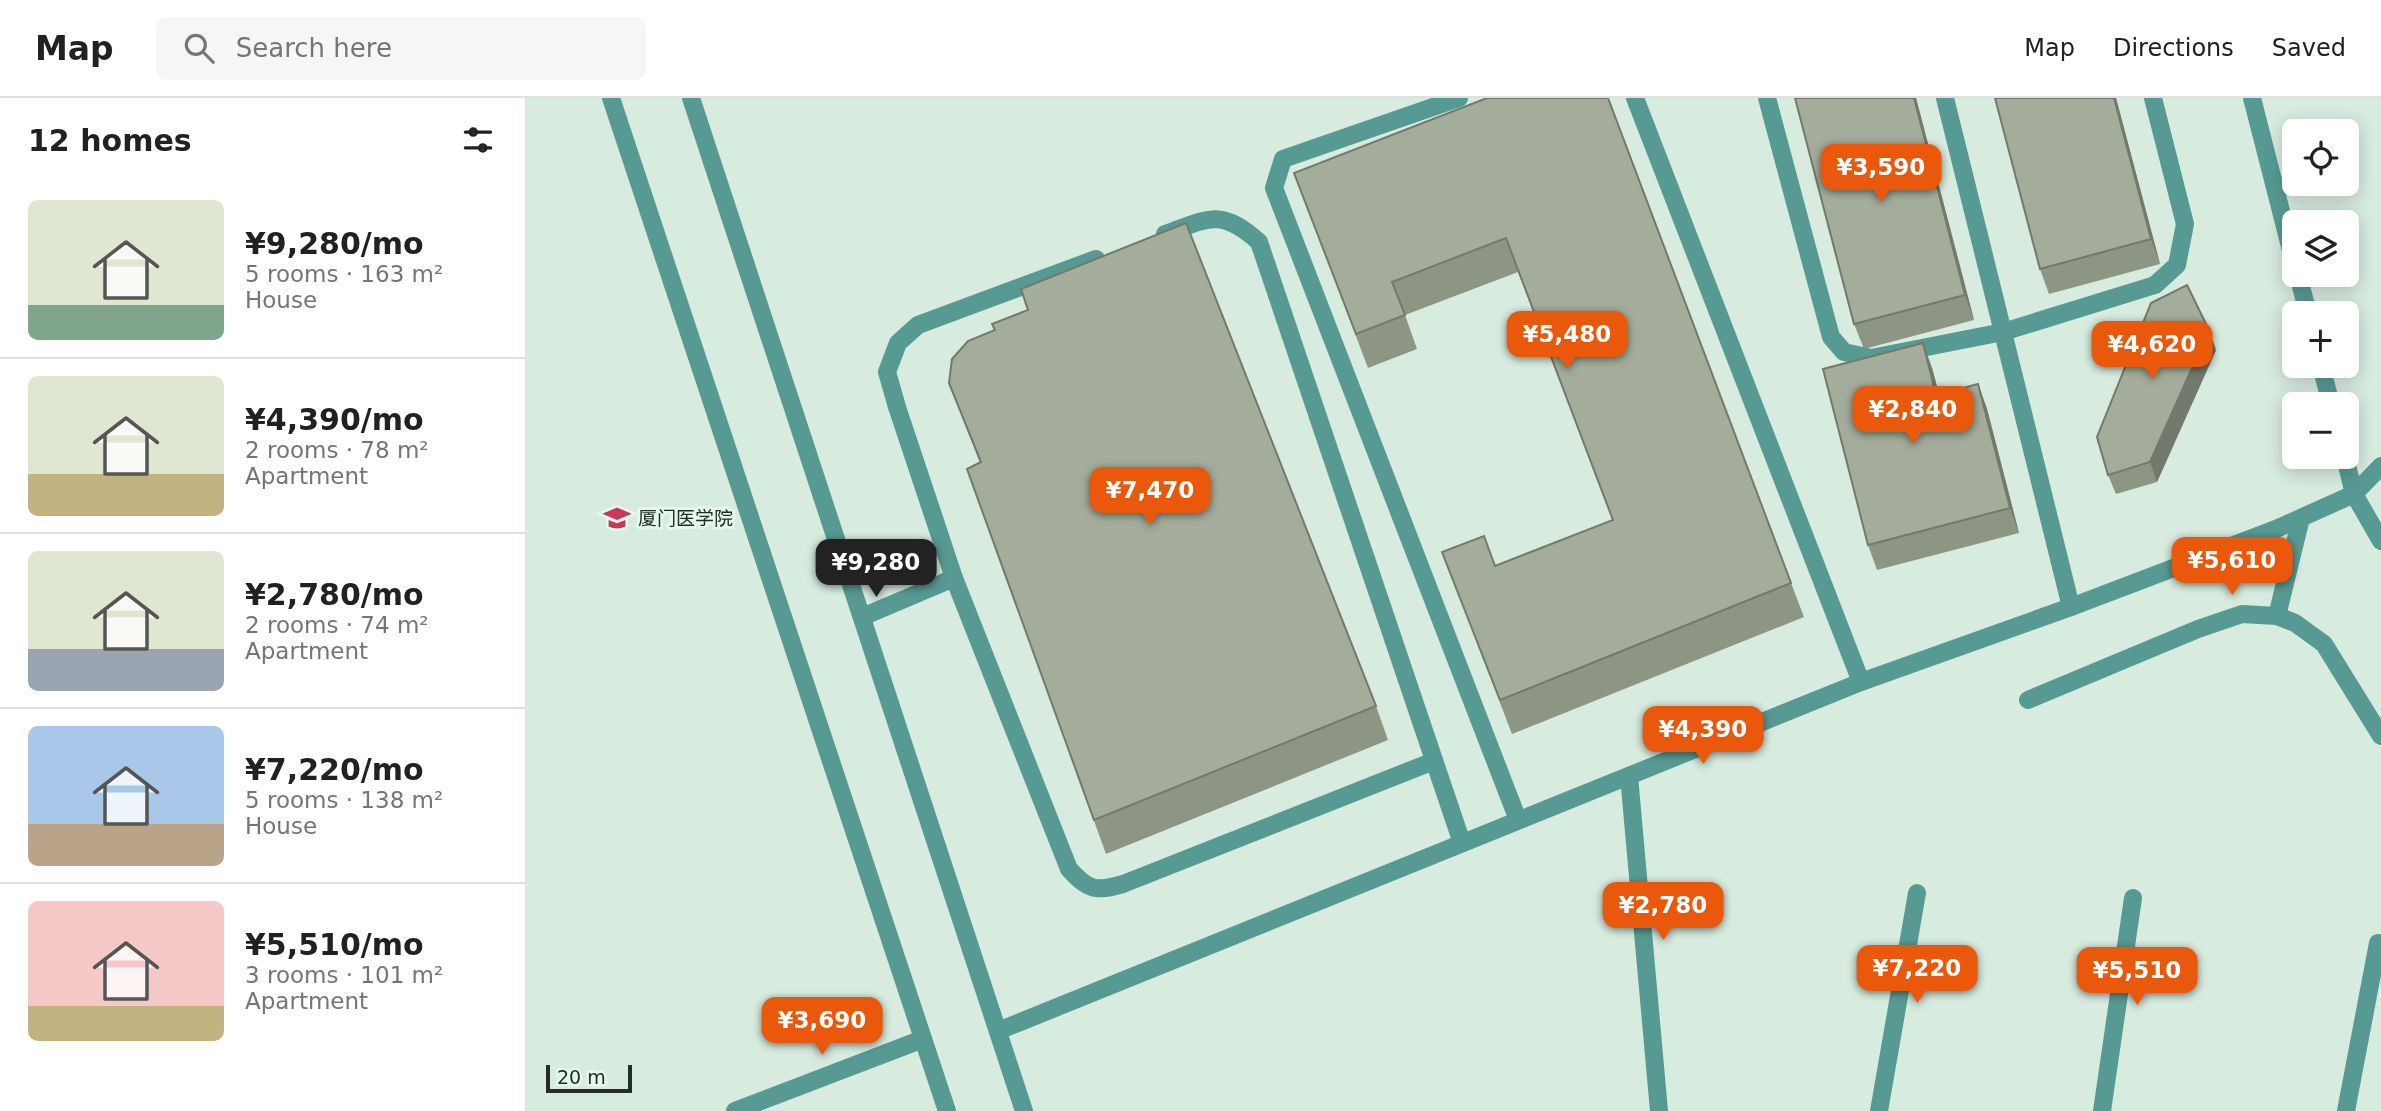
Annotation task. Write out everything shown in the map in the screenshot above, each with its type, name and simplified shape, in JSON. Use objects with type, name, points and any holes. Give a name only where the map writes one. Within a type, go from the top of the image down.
[{"type":"street","points":[[611,98],[947,1111]]},
{"type":"street","points":[[691,98],[1024,1111]]},
{"type":"street","points":[[1459,98],[1283,159],[1274,188],[1518,820]]},
{"type":"street","points":[[1635,98],[1861,682]]},
{"type":"street","points":[[1767,98],[1831,337],[1844,352],[1871,358],[2003,332],[2155,285],[2177,265],[2185,224],[2153,98]]},
{"type":"street","points":[[1945,98],[2071,607]]},
{"type":"street","points":[[2252,98],[2282,215]]},
{"type":"street","points":[[1147,241],[1210,217],[1240,225],[1259,242],[1462,843]]},
{"type":"street","points":[[1108,255],[918,326],[898,344],[887,372],[954,578],[1069,869],[1082,883],[1100,890],[1123,884],[1434,761]]},
{"type":"street","points":[[998,1031],[1861,682],[2071,607],[2301,518],[2354,494],[2381,466]]},
{"type":"street","points":[[2347,469],[2354,494],[2381,541]]},
{"type":"street","points":[[2277,615],[2301,518]]},
{"type":"street","points":[[862,617],[954,578]]},
{"type":"street","points":[[2028,700],[2198,629],[2242,614],[2277,615],[2295,623],[2324,643],[2381,736]]},
{"type":"street","points":[[1629,776],[1659,1111]]},
{"type":"street","points":[[1879,1111],[1917,893]]},
{"type":"street","points":[[2102,1111],[2133,898]]},
{"type":"street","points":[[2346,1111],[2378,943]]},
{"type":"street","points":[[735,1111],[923,1040]]},
{"type":"building","points":[[1487,98],[1608,98],[1791,583],[1500,700],[1442,552],[1484,536],[1495,566],[1613,520],[1506,238],[1392,282],[1405,315],[1356,334],[1294,173]]},
{"type":"building","points":[[1795,98],[1914,98],[1965,295],[1854,324]]},
{"type":"building","points":[[1995,98],[2114,98],[2151,239],[2040,269]]},
{"type":"building","points":[[1186,223],[1376,706],[1094,820],[967,469],[981,462],[949,383],[952,359],[968,341],[995,330],[992,324],[1028,310],[1021,289]]},
{"type":"building","points":[[2187,285],[2209,330],[2150,462],[2108,475],[2097,437],[2151,303]]},
{"type":"building","points":[[1923,343],[1936,395],[1978,384],[2010,508],[1868,545],[1823,369]]},
{"type":"place","name":"厦门医学院","points":[[617,518]]}]
